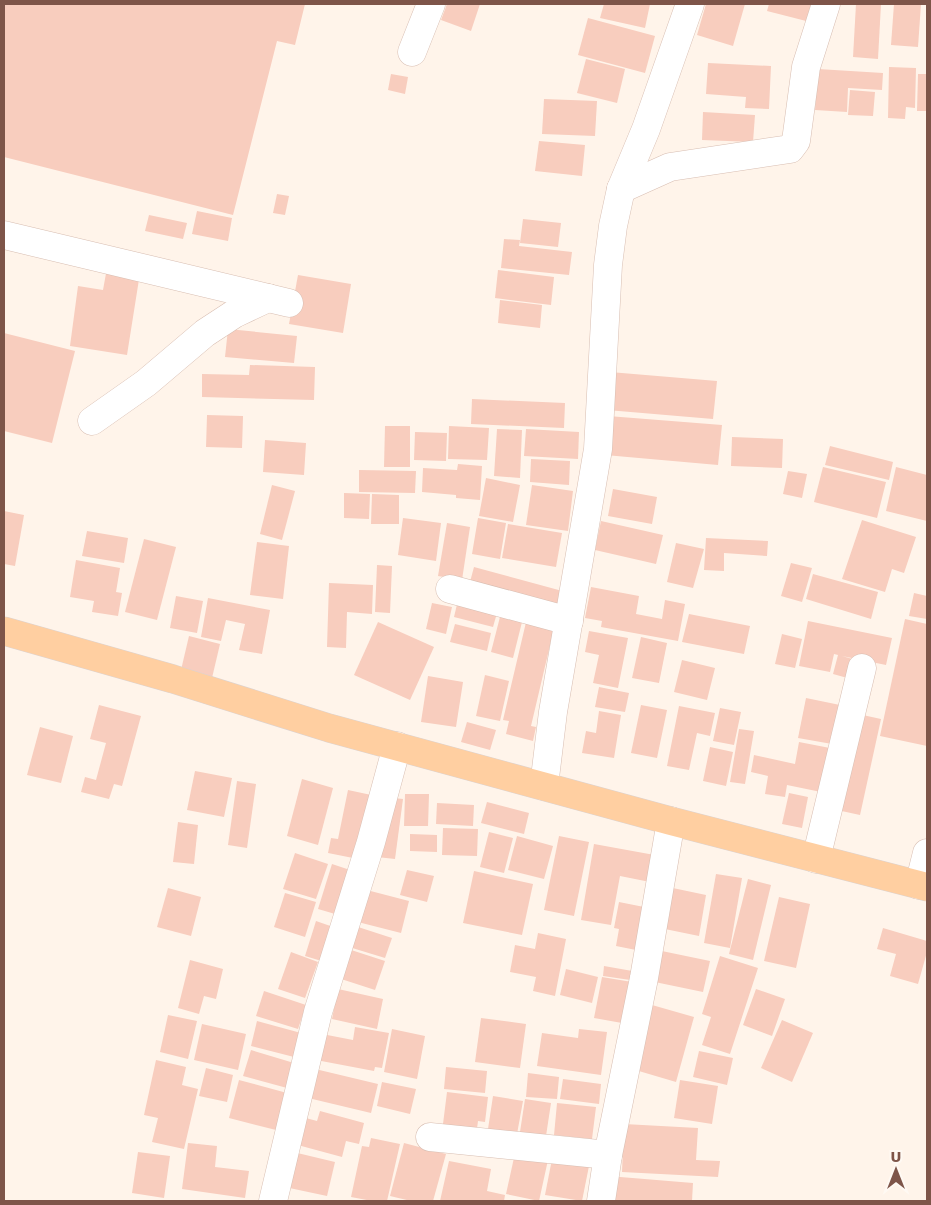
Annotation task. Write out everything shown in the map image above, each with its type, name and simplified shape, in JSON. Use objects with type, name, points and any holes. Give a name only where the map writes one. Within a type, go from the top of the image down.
[{"type":"main road","points":[[4,632],[173,679],[329,728],[671,821],[923,886]]},
{"type":"street","points":[[412,52],[431,4]]},
{"type":"street","points":[[544,786],[553,712],[598,449],[608,265],[621,189],[646,129],[690,4]]},
{"type":"street","points":[[621,189],[670,167],[790,149],[796,140],[806,67],[826,4]]},
{"type":"street","points":[[4,235],[278,301],[234,314],[205,333],[146,383],[92,422]]},
{"type":"street","points":[[450,589],[569,621]]},
{"type":"street","points":[[816,859],[862,668]]},
{"type":"street","points":[[273,1201],[318,1012],[371,842],[397,746]]},
{"type":"street","points":[[601,1201],[608,1155],[644,978],[671,821]]},
{"type":"street","points":[[923,886],[927,853]]},
{"type":"street","points":[[430,1137],[608,1155]]},
{"type":"building","points":[[4,4],[305,4],[295,45],[277,41],[233,215],[4,157]]},
{"type":"building","points":[[447,4],[480,4],[471,31],[441,20]]},
{"type":"building","points":[[604,4],[650,4],[645,28],[600,18]]},
{"type":"building","points":[[706,4],[745,4],[733,46],[697,35]]},
{"type":"building","points":[[769,4],[816,4],[814,23],[767,11]]},
{"type":"building","points":[[856,4],[881,4],[878,59],[853,57]]},
{"type":"building","points":[[894,4],[921,4],[918,47],[891,45]]},
{"type":"building","points":[[588,18],[655,36],[645,73],[578,55]]},
{"type":"building","points":[[586,59],[625,69],[617,103],[577,93]]},
{"type":"building","points":[[708,63],[771,66],[769,109],[745,108],[746,97],[706,94]]},
{"type":"building","points":[[889,67],[916,68],[915,108],[906,107],[905,119],[888,118]]},
{"type":"building","points":[[818,69],[883,73],[882,90],[848,88],[847,112],[815,110]]},
{"type":"building","points":[[391,74],[408,77],[405,94],[388,90]]},
{"type":"building","points":[[918,74],[927,74],[927,111],[917,111]]},
{"type":"building","points":[[850,90],[875,92],[873,116],[848,115]]},
{"type":"building","points":[[544,99],[597,101],[595,136],[542,134]]},
{"type":"building","points":[[703,112],[755,115],[753,142],[702,140]]},
{"type":"building","points":[[539,141],[585,145],[582,176],[535,171]]},
{"type":"building","points":[[277,194],[289,196],[285,215],[273,213]]},
{"type":"building","points":[[197,211],[232,218],[228,241],[192,234]]},
{"type":"building","points":[[149,215],[187,223],[183,239],[145,231]]},
{"type":"building","points":[[523,219],[561,223],[558,247],[520,243]]},
{"type":"building","points":[[504,239],[520,240],[519,246],[572,252],[569,275],[501,268]]},
{"type":"building","points":[[107,268],[140,273],[127,355],[70,346],[78,286],[103,290]]},
{"type":"building","points":[[498,270],[554,277],[551,305],[495,298]]},
{"type":"building","points":[[298,275],[351,284],[343,333],[289,324]]},
{"type":"building","points":[[500,300],[542,305],[540,328],[498,323]]},
{"type":"building","points":[[228,329],[297,336],[294,363],[225,357]]},
{"type":"building","points":[[4,333],[75,351],[52,443],[4,431]]},
{"type":"building","points":[[250,365],[315,367],[314,400],[202,397],[202,374],[249,375]]},
{"type":"building","points":[[610,372],[717,381],[713,419],[607,410]]},
{"type":"building","points":[[472,399],[565,403],[564,428],[471,424]]},
{"type":"building","points":[[207,415],[243,416],[242,448],[206,447]]},
{"type":"building","points":[[608,416],[722,425],[718,465],[605,455]]},
{"type":"building","points":[[385,426],[410,426],[410,467],[384,467]]},
{"type":"building","points":[[449,426],[489,428],[487,460],[448,459]]},
{"type":"building","points":[[497,429],[522,430],[520,478],[494,476]]},
{"type":"building","points":[[526,429],[579,432],[578,459],[524,456]]},
{"type":"building","points":[[415,432],[447,433],[446,461],[414,460]]},
{"type":"building","points":[[732,437],[783,439],[782,468],[731,466]]},
{"type":"building","points":[[265,440],[306,443],[304,475],[263,472]]},
{"type":"building","points":[[830,446],[893,462],[889,480],[825,465]]},
{"type":"building","points":[[531,459],[570,461],[569,485],[530,482]]},
{"type":"building","points":[[458,464],[482,466],[480,500],[456,498],[456,495],[422,492],[423,468],[457,470]]},
{"type":"building","points":[[823,467],[886,482],[877,518],[814,502]]},
{"type":"building","points":[[896,467],[927,475],[927,521],[886,511]]},
{"type":"building","points":[[359,470],[416,471],[415,493],[359,492]]},
{"type":"building","points":[[788,471],[807,474],[802,498],[783,494]]},
{"type":"building","points":[[486,478],[520,485],[513,522],[479,516]]},
{"type":"building","points":[[272,485],[295,491],[282,540],[260,534]]},
{"type":"building","points":[[532,485],[573,491],[568,531],[526,525]]},
{"type":"building","points":[[613,489],[657,497],[652,524],[608,516]]},
{"type":"building","points":[[344,493],[370,494],[369,519],[344,518]]},
{"type":"building","points":[[372,494],[399,495],[399,524],[371,524]]},
{"type":"building","points":[[4,511],[24,515],[15,566],[4,564]]},
{"type":"building","points":[[403,518],[441,523],[436,561],[398,555]]},
{"type":"building","points":[[478,518],[506,523],[500,559],[472,554]]},
{"type":"building","points":[[862,520],[916,537],[904,573],[892,569],[885,592],[842,579]]},
{"type":"building","points":[[601,521],[663,535],[656,564],[595,550]]},
{"type":"building","points":[[447,523],[470,527],[462,580],[438,576]]},
{"type":"building","points":[[508,524],[562,533],[556,567],[502,558]]},
{"type":"building","points":[[87,531],[128,538],[124,563],[82,556]]},
{"type":"building","points":[[706,538],[768,541],[767,556],[724,553],[724,571],[704,570]]},
{"type":"building","points":[[144,539],[176,547],[157,620],[125,612]]},
{"type":"building","points":[[257,542],[289,546],[283,599],[250,595]]},
{"type":"building","points":[[676,543],[704,549],[693,588],[667,582]]},
{"type":"building","points":[[76,560],[120,568],[116,592],[122,593],[118,616],[92,612],[94,601],[70,597]]},
{"type":"building","points":[[791,563],[812,568],[802,602],[781,596]]},
{"type":"building","points":[[377,565],[392,566],[390,613],[375,612]]},
{"type":"building","points":[[474,567],[566,592],[559,617],[467,593]]},
{"type":"building","points":[[813,574],[878,592],[871,619],[806,599]]},
{"type":"building","points":[[329,583],[373,585],[372,614],[347,612],[346,648],[327,647]]},
{"type":"building","points":[[591,587],[639,596],[636,614],[662,619],[665,600],[685,604],[678,641],[601,627],[602,621],[585,618]]},
{"type":"building","points":[[914,593],[927,596],[927,619],[909,616]]},
{"type":"building","points":[[176,596],[203,601],[197,633],[170,628]]},
{"type":"building","points":[[459,596],[499,606],[493,627],[454,617]]},
{"type":"building","points":[[208,598],[270,610],[262,654],[239,650],[245,624],[226,620],[221,641],[201,637]]},
{"type":"building","points":[[432,603],[452,607],[446,634],[426,629]]},
{"type":"building","points":[[502,609],[524,614],[513,658],[491,652]]},
{"type":"building","points":[[689,614],[750,626],[744,654],[682,642]]},
{"type":"building","points":[[527,618],[555,624],[531,726],[536,727],[533,741],[506,734],[509,721],[503,720]]},
{"type":"building","points":[[905,619],[927,624],[927,746],[880,736]]},
{"type":"building","points":[[808,621],[892,638],[886,665],[842,656],[856,660],[851,679],[833,674],[838,655],[834,654],[830,672],[799,666]]},
{"type":"building","points":[[378,622],[434,647],[410,700],[354,675]]},
{"type":"building","points":[[455,624],[491,633],[487,651],[450,642]]},
{"type":"building","points":[[589,631],[628,638],[618,688],[593,683],[599,655],[585,652]]},
{"type":"building","points":[[782,634],[802,639],[795,668],[775,664]]},
{"type":"building","points":[[189,636],[220,644],[212,678],[181,670]]},
{"type":"building","points":[[641,637],[667,643],[659,683],[632,678]]},
{"type":"building","points":[[682,660],[715,668],[707,700],[674,692]]},
{"type":"building","points":[[485,675],[509,681],[500,721],[476,716]]},
{"type":"building","points":[[428,676],[463,682],[456,727],[421,722]]},
{"type":"building","points":[[599,687],[629,693],[625,712],[595,707]]},
{"type":"building","points":[[806,698],[840,705],[832,744],[798,738]]},
{"type":"building","points":[[99,705],[141,716],[122,786],[114,784],[109,799],[81,792],[85,777],[96,780],[106,743],[90,739]]},
{"type":"building","points":[[641,705],[667,710],[657,758],[631,753]]},
{"type":"building","points":[[679,706],[715,713],[710,736],[697,733],[689,770],[667,766]]},
{"type":"building","points":[[720,708],[741,712],[734,745],[713,741]]},
{"type":"building","points":[[599,711],[621,715],[614,758],[582,753],[586,731],[596,733]]},
{"type":"building","points":[[858,714],[881,719],[860,815],[837,810]]},
{"type":"building","points":[[467,722],[496,730],[490,750],[461,742]]},
{"type":"building","points":[[40,727],[73,736],[61,783],[27,775]]},
{"type":"building","points":[[739,729],[754,731],[745,784],[730,782]]},
{"type":"building","points":[[799,742],[830,748],[821,792],[787,785],[785,797],[765,794],[768,776],[751,772],[754,755],[795,764]]},
{"type":"building","points":[[710,747],[733,752],[726,786],[703,781]]},
{"type":"building","points":[[195,771],[232,778],[224,817],[187,810]]},
{"type":"building","points":[[302,779],[333,788],[318,845],[287,836]]},
{"type":"building","points":[[237,781],[256,784],[247,848],[228,845]]},
{"type":"building","points":[[348,790],[376,796],[363,860],[328,853],[331,838],[338,839]]},
{"type":"building","points":[[789,793],[808,797],[802,828],[782,824]]},
{"type":"building","points":[[405,794],[429,794],[428,826],[404,826]]},
{"type":"building","points":[[385,797],[403,799],[395,859],[377,857]]},
{"type":"building","points":[[487,802],[529,813],[524,834],[481,823]]},
{"type":"building","points":[[437,803],[474,805],[473,826],[436,824]]},
{"type":"building","points":[[178,822],[198,825],[194,864],[173,862]]},
{"type":"building","points":[[443,828],[478,829],[477,856],[442,855]]},
{"type":"building","points":[[489,832],[513,838],[504,873],[480,867]]},
{"type":"building","points":[[410,834],[437,835],[437,852],[410,851]]},
{"type":"building","points":[[517,836],[553,846],[544,879],[508,870]]},
{"type":"building","points":[[559,836],[589,842],[574,916],[544,910]]},
{"type":"building","points":[[594,844],[660,856],[655,883],[620,876],[611,925],[581,920]]},
{"type":"building","points":[[295,853],[328,864],[316,899],[283,889]]},
{"type":"building","points":[[332,864],[356,872],[342,916],[318,909]]},
{"type":"building","points":[[407,870],[434,876],[427,902],[400,895]]},
{"type":"building","points":[[474,871],[533,884],[522,935],[463,923]]},
{"type":"building","points":[[716,874],[742,878],[730,948],[704,943]]},
{"type":"building","points":[[748,879],[771,885],[753,960],[729,954]]},
{"type":"building","points":[[668,887],[706,895],[699,936],[660,928]]},
{"type":"building","points":[[168,888],[201,897],[191,936],[157,927]]},
{"type":"building","points":[[359,888],[409,901],[401,933],[350,920]]},
{"type":"building","points":[[285,893],[316,902],[305,937],[274,927]]},
{"type":"building","points":[[779,897],[810,904],[796,968],[764,961]]},
{"type":"building","points":[[619,902],[654,909],[636,950],[616,946],[619,929],[614,928]]},
{"type":"building","points":[[316,921],[339,929],[328,963],[305,956]]},
{"type":"building","points":[[355,926],[392,938],[385,958],[349,947]]},
{"type":"building","points":[[883,928],[927,941],[927,952],[918,984],[890,976],[896,954],[877,949]]},
{"type":"building","points":[[538,933],[566,939],[555,996],[533,991],[536,977],[510,972],[515,945],[535,949]]},
{"type":"building","points":[[345,948],[385,961],[375,990],[335,977]]},
{"type":"building","points":[[657,950],[710,961],[703,992],[650,981]]},
{"type":"building","points":[[291,952],[318,962],[305,998],[278,989]]},
{"type":"building","points":[[720,956],[758,968],[730,1054],[702,1045],[711,1017],[702,1014]]},
{"type":"building","points":[[190,960],[223,969],[216,999],[204,996],[199,1014],[178,1008]]},
{"type":"building","points":[[604,966],[638,972],[637,981],[603,976]]},
{"type":"building","points":[[566,969],[598,977],[592,1003],[560,995]]},
{"type":"building","points":[[602,977],[638,983],[622,1023],[594,1018]]},
{"type":"building","points":[[338,989],[383,999],[377,1029],[332,1019]]},
{"type":"building","points":[[756,989],[785,999],[772,1036],[743,1025]]},
{"type":"building","points":[[264,991],[306,1005],[298,1029],[256,1016]]},
{"type":"building","points":[[645,1003],[694,1017],[676,1082],[632,1069]]},
{"type":"building","points":[[168,1015],[197,1021],[188,1059],[160,1052]]},
{"type":"building","points":[[481,1018],[526,1024],[520,1068],[475,1062]]},
{"type":"building","points":[[782,1020],[813,1033],[792,1082],[761,1068]]},
{"type":"building","points":[[257,1021],[301,1033],[294,1057],[251,1046]]},
{"type":"building","points":[[202,1024],[246,1034],[238,1070],[194,1060]]},
{"type":"building","points":[[355,1027],[389,1033],[382,1068],[375,1067],[374,1071],[316,1060],[322,1034],[353,1040]]},
{"type":"building","points":[[392,1029],[425,1036],[417,1079],[384,1072]]},
{"type":"building","points":[[579,1029],[607,1032],[601,1075],[537,1066],[542,1033],[578,1038]]},
{"type":"building","points":[[251,1050],[294,1063],[287,1088],[243,1076]]},
{"type":"building","points":[[699,1051],[733,1058],[727,1085],[693,1077]]},
{"type":"building","points":[[156,1060],[186,1067],[182,1085],[198,1089],[184,1149],[152,1142],[158,1118],[144,1115]]},
{"type":"building","points":[[446,1067],[487,1071],[485,1093],[444,1089]]},
{"type":"building","points":[[206,1068],[233,1075],[227,1102],[199,1096]]},
{"type":"building","points":[[311,1068],[378,1084],[371,1113],[304,1097]]},
{"type":"building","points":[[528,1073],[559,1077],[557,1099],[526,1097]]},
{"type":"building","points":[[563,1079],[601,1084],[599,1104],[560,1099]]},
{"type":"building","points":[[239,1080],[287,1093],[276,1130],[229,1118]]},
{"type":"building","points":[[680,1080],[718,1086],[712,1124],[674,1118]]},
{"type":"building","points":[[382,1082],[416,1089],[410,1114],[377,1106]]},
{"type":"building","points":[[447,1092],[488,1097],[485,1122],[478,1121],[476,1136],[442,1132]]},
{"type":"building","points":[[493,1096],[523,1101],[517,1134],[488,1129]]},
{"type":"building","points":[[525,1099],[551,1103],[546,1136],[520,1132]]},
{"type":"building","points":[[557,1103],[596,1107],[592,1139],[554,1135]]},
{"type":"building","points":[[320,1111],[364,1123],[359,1144],[346,1141],[342,1157],[294,1144],[302,1117],[317,1121]]},
{"type":"building","points":[[624,1124],[698,1128],[696,1160],[720,1161],[718,1177],[622,1172]]},
{"type":"building","points":[[371,1138],[400,1144],[387,1201],[372,1201],[351,1197],[362,1146],[369,1147]]},
{"type":"building","points":[[188,1143],[217,1146],[215,1167],[249,1171],[245,1198],[182,1189]]},
{"type":"building","points":[[404,1143],[446,1154],[433,1201],[411,1201],[390,1196]]},
{"type":"building","points":[[289,1151],[335,1162],[327,1196],[280,1186]]},
{"type":"building","points":[[138,1152],[170,1156],[164,1198],[132,1193]]},
{"type":"building","points":[[515,1153],[548,1160],[539,1201],[506,1194]]},
{"type":"building","points":[[553,1154],[590,1161],[582,1201],[545,1195]]},
{"type":"building","points":[[449,1161],[491,1169],[487,1191],[505,1195],[504,1201],[440,1201]]},
{"type":"building","points":[[608,1176],[693,1183],[692,1201],[606,1201]]}]
